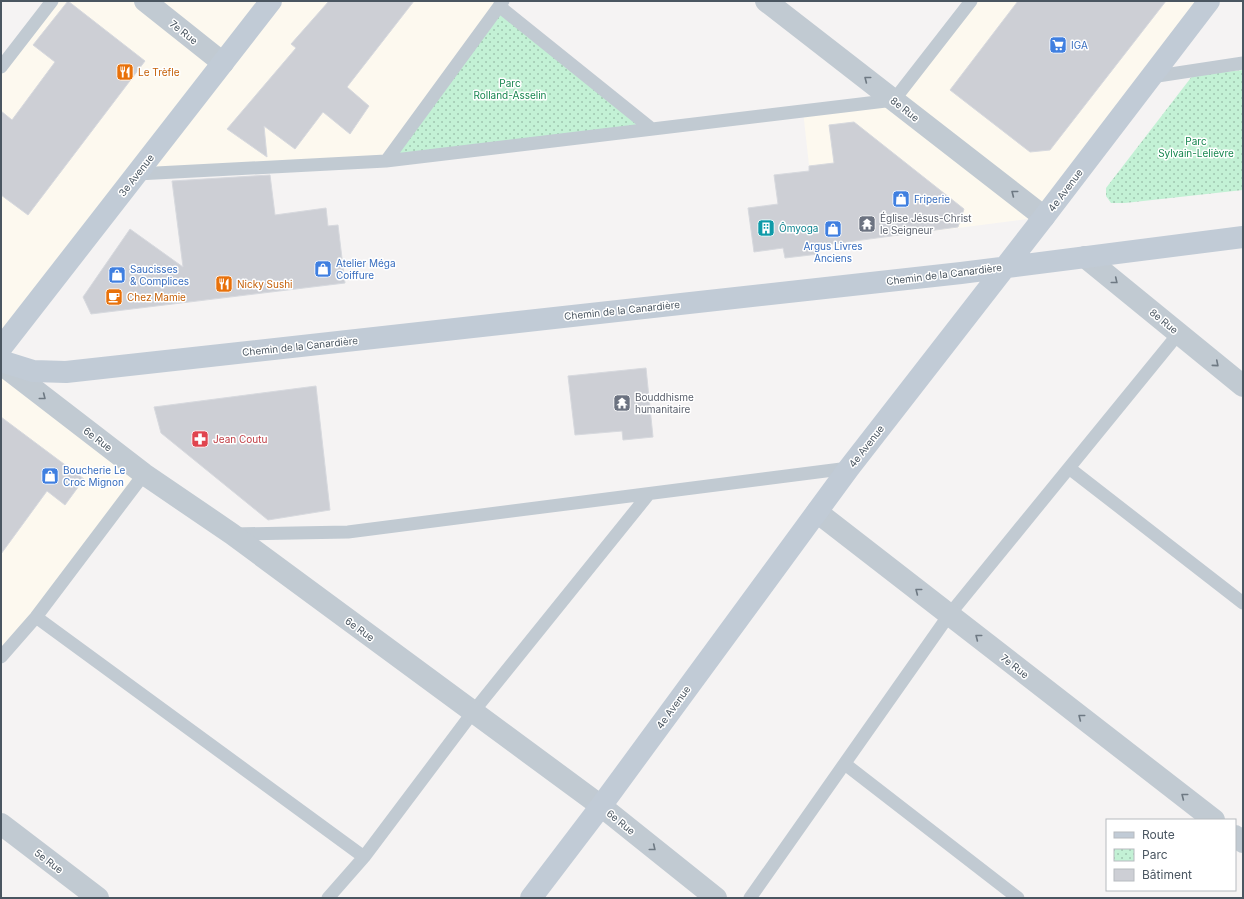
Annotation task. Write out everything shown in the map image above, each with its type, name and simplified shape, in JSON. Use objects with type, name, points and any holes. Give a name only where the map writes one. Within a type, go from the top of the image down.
[{"type":"street","name":"7e Rue","points":[[145,1],[223,63]]},
{"type":"street","name":"3e Avenue","points":[[1,348],[271,1]]},
{"type":"street","name":"8e Rue","points":[[766,1],[1044,217]]},
{"type":"street","name":"4e Avenue","points":[[531,898],[601,806],[849,468],[1209,1]]},
{"type":"street","name":"Chemin de la Canardière","points":[[1,361],[32,371],[66,372],[1005,267],[1243,237]]},
{"type":"street","name":"8e Rue","points":[[1085,257],[1243,386]]},
{"type":"street","name":"6e Rue","points":[[1,364],[144,474],[232,534],[601,806],[716,898]]},
{"type":"street","name":"7e Rue","points":[[817,512],[1213,819]]},
{"type":"street","name":"5e Rue","points":[[1,824],[98,898]]},
{"type":"lane","points":[[1,66],[52,1]]},
{"type":"lane","points":[[137,174],[386,161],[894,100],[971,1]]},
{"type":"lane","points":[[386,161],[501,4],[652,129]]},
{"type":"lane","points":[[1151,77],[1243,63]]},
{"type":"lane","points":[[750,898],[949,615],[1179,333]]},
{"type":"lane","points":[[232,534],[348,532],[849,468]]},
{"type":"lane","points":[[1069,468],[1243,603]]},
{"type":"lane","points":[[1,657],[36,617],[144,474]]},
{"type":"lane","points":[[328,898],[364,857],[473,712],[648,494]]},
{"type":"lane","points":[[36,617],[364,857]]},
{"type":"lane","points":[[845,764],[1018,898]]},
{"type":"shaded area","points":[[52,1],[503,1],[386,161],[137,174],[1,348],[1,67]]},
{"type":"shaded area","points":[[971,1],[1209,1],[1044,217],[818,246],[803,111],[894,100]]},
{"type":"shaded area","points":[[1,364],[141,475],[1,657]]},
{"type":"green space","name":"Parc Rolland-Asselin","points":[[499,6],[652,129],[386,161]]},
{"type":"green space","name":"Parc Sylvain-Lelièvre","points":[[1243,70],[1243,190],[1125,203],[1111,203],[1106,196],[1106,188],[1193,75]]},
{"type":"building","points":[[68,1],[145,61],[28,215],[1,195],[1,111],[12,120],[55,62],[33,45]]},
{"type":"building","points":[[329,1],[414,1],[347,87],[369,106],[350,134],[323,112],[295,149],[264,126],[267,157],[227,129],[296,48],[291,44]]},
{"type":"building","name":"IGA","points":[[1018,1],[1166,1],[1050,150],[1030,152],[950,90]]},
{"type":"building","points":[[854,122],[964,209],[958,227],[818,246],[819,254],[785,258],[783,248],[754,252],[748,208],[778,204],[774,175],[809,171],[809,166],[834,163],[829,125]]},
{"type":"building","points":[[270,175],[275,215],[326,208],[328,226],[338,225],[345,283],[91,314],[83,297],[130,229],[183,267],[172,181]]},
{"type":"building","points":[[646,368],[653,437],[623,440],[622,431],[575,435],[568,376]]},
{"type":"building","points":[[316,386],[330,510],[268,520],[161,433],[154,407]]},
{"type":"building","points":[[1,417],[84,479],[65,505],[47,491],[1,554]]},
{"type":"place","name":"IGA","points":[[1058,45]]},
{"type":"place","name":"Le Trèfle","points":[[125,72]]},
{"type":"place","name":"Friperie","points":[[901,199]]},
{"type":"place","name":"Église Jésus-Christ le Seigneur","points":[[867,224]]},
{"type":"place","name":"Ômyoga","points":[[766,228]]},
{"type":"place","name":"Argus Livres Anciens","points":[[833,229]]},
{"type":"place","name":"Atelier Méga Coiffure","points":[[323,269]]},
{"type":"place","name":"Saucisses & Complices","points":[[117,275]]},
{"type":"place","name":"Nicky Sushi","points":[[224,284]]},
{"type":"place","name":"Chez Mamie","points":[[114,297]]},
{"type":"place","name":"Bouddhisme humanitaire","points":[[622,403]]},
{"type":"place","name":"Jean Coutu","points":[[200,439]]},
{"type":"place","name":"Boucherie Le Croc Mignon","points":[[50,476]]}]
